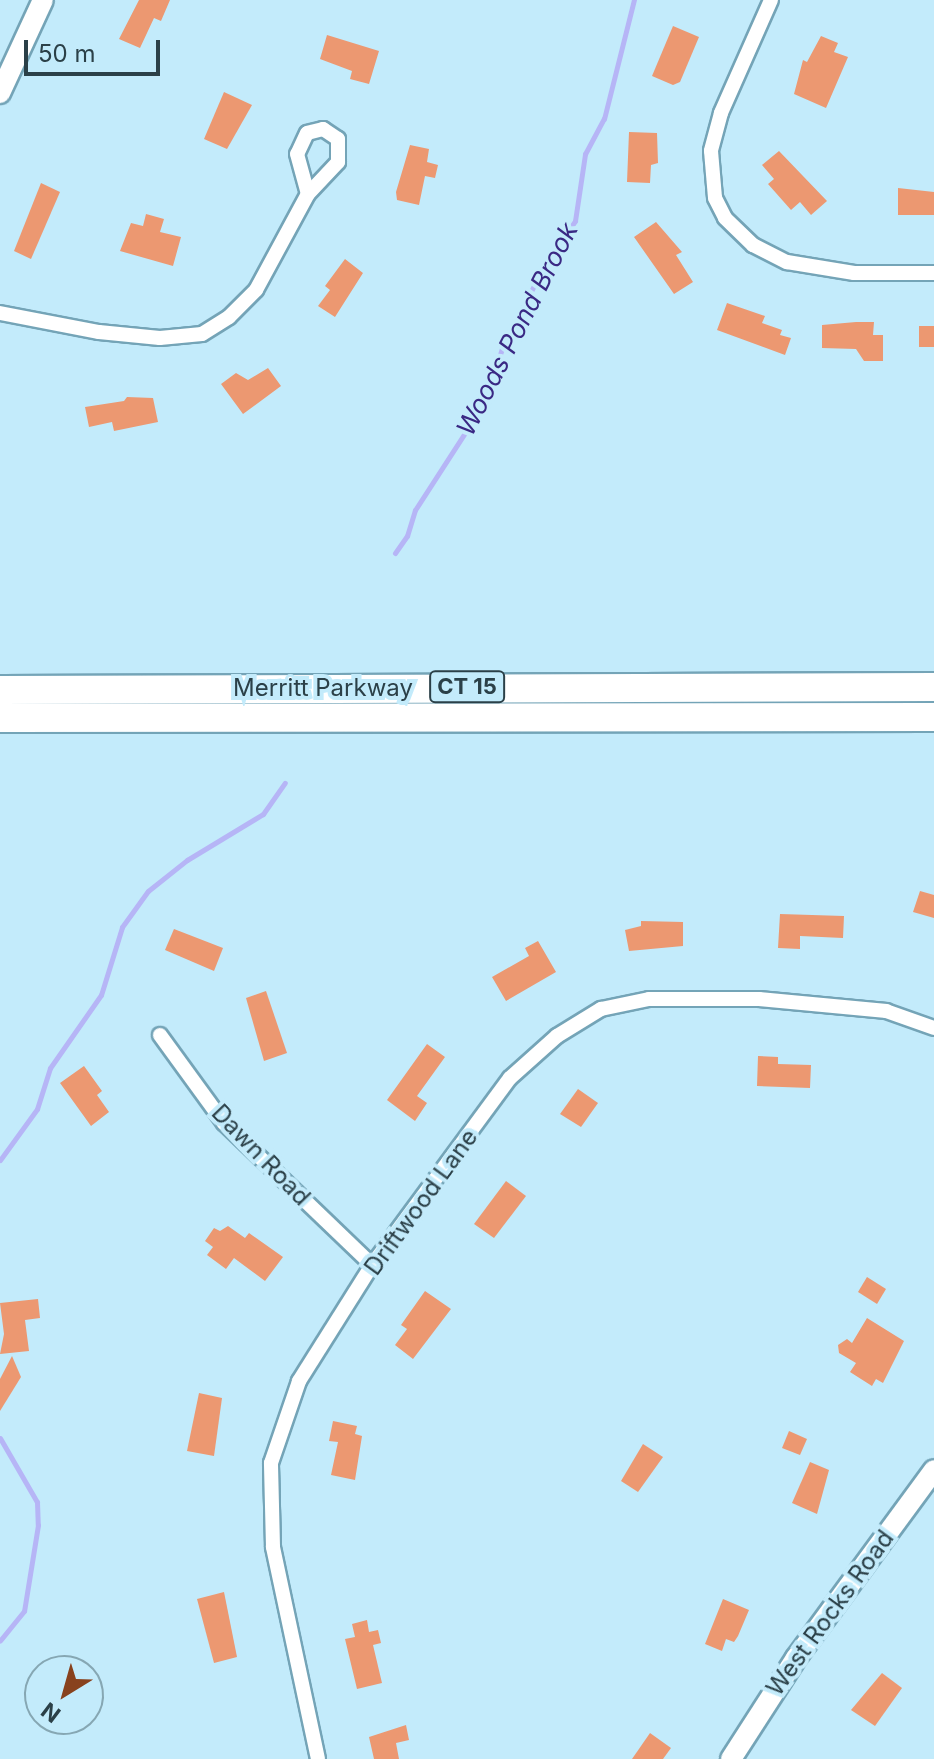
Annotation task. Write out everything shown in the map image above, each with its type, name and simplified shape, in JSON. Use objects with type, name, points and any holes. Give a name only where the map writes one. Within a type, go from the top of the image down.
[{"type":"highway","name":"Merritt Parkway","points":[[0,690],[934,687]]},
{"type":"highway","name":"Merritt Parkway","points":[[0,718],[934,717]]},
{"type":"main road","points":[[0,93],[43,0]]},
{"type":"main road","name":"West Rocks Road","points":[[731,1759],[796,1658],[934,1470]]},
{"type":"street","points":[[771,0],[721,113],[713,142],[711,174],[725,218],[753,245],[787,262],[854,273],[934,273]]},
{"type":"street","points":[[0,313],[114,334],[183,338],[202,334],[229,317],[256,290],[308,194]]},
{"type":"street","name":"Driftwood Lane","points":[[318,1759],[280,1593],[271,1463],[299,1381],[372,1265],[510,1078],[557,1036],[601,1009],[649,999],[759,999],[886,1011],[934,1028]]},
{"type":"street","name":"Dawn Road","points":[[160,1035],[224,1123],[372,1265]]},
{"type":"building","points":[[139,0],[170,0],[161,21],[154,18],[140,48],[119,39]]},
{"type":"building","points":[[673,26],[699,37],[680,82],[673,85],[652,76]]},
{"type":"building","points":[[327,35],[379,51],[369,84],[350,79],[352,71],[320,59]]},
{"type":"building","points":[[821,36],[838,43],[834,52],[848,57],[826,108],[794,94],[803,60],[807,62]]},
{"type":"building","points":[[224,92],[252,105],[227,149],[204,139]]},
{"type":"building","points":[[629,132],[657,133],[658,163],[651,165],[650,183],[627,182]]},
{"type":"building","points":[[410,145],[429,149],[427,162],[438,165],[435,178],[425,176],[419,205],[397,200],[396,192]]},
{"type":"building","points":[[779,151],[827,201],[811,215],[800,202],[791,210],[768,184],[774,179],[762,165]]},
{"type":"building","points":[[41,183],[60,192],[31,259],[14,251]]},
{"type":"building","points":[[898,188],[934,192],[934,215],[898,215]]},
{"type":"building","points":[[146,214],[164,219],[160,232],[181,237],[173,266],[120,251],[131,223],[143,226]]},
{"type":"building","points":[[656,222],[682,252],[676,255],[693,282],[674,294],[634,237]]},
{"type":"building","points":[[345,259],[363,273],[335,317],[318,306],[330,290],[325,286]]},
{"type":"building","points":[[727,303],[765,316],[762,323],[782,330],[780,335],[791,338],[785,355],[717,330]]},
{"type":"building","points":[[874,322],[873,335],[883,335],[883,361],[864,361],[856,349],[822,348],[822,325]]},
{"type":"building","points":[[919,326],[934,326],[934,347],[919,347]]},
{"type":"building","points":[[268,368],[281,386],[243,414],[221,384],[236,373],[248,380]]},
{"type":"building","points":[[127,397],[153,398],[158,422],[114,431],[112,422],[89,427],[85,407],[124,401]]},
{"type":"building","points":[[920,891],[934,895],[934,918],[913,912]]},
{"type":"building","points":[[780,914],[844,916],[843,938],[800,936],[800,949],[778,948]]},
{"type":"building","points":[[641,921],[683,922],[683,946],[629,951],[625,930],[641,926]]},
{"type":"building","points":[[174,929],[223,948],[214,971],[165,950]]},
{"type":"building","points":[[538,941],[556,972],[506,1001],[492,977],[529,956],[525,948]]},
{"type":"building","points":[[266,991],[287,1053],[264,1061],[246,998]]},
{"type":"building","points":[[427,1044],[445,1057],[417,1096],[427,1103],[415,1121],[387,1100]]},
{"type":"building","points":[[758,1056],[778,1057],[778,1064],[811,1065],[810,1088],[757,1086]]},
{"type":"building","points":[[84,1066],[102,1091],[97,1095],[109,1112],[91,1126],[60,1083]]},
{"type":"building","points":[[578,1089],[598,1103],[581,1127],[560,1114]]},
{"type":"building","points":[[506,1181],[526,1196],[494,1238],[474,1224]]},
{"type":"building","points":[[228,1226],[245,1238],[249,1233],[283,1257],[265,1281],[234,1258],[226,1269],[207,1255],[213,1247],[205,1241],[214,1228],[220,1231]]},
{"type":"building","points":[[867,1277],[886,1289],[877,1304],[858,1292]]},
{"type":"building","points":[[425,1291],[451,1309],[413,1359],[395,1345],[407,1329],[401,1325]]},
{"type":"building","points":[[38,1299],[40,1318],[25,1320],[29,1351],[0,1354],[4,1334],[0,1303]]},
{"type":"building","points":[[867,1318],[904,1341],[883,1383],[876,1379],[872,1386],[850,1372],[856,1363],[839,1353],[838,1345],[847,1339],[852,1343]]},
{"type":"building","points":[[12,1356],[21,1377],[0,1411],[0,1379]]},
{"type":"building","points":[[199,1393],[222,1398],[214,1456],[187,1451]]},
{"type":"building","points":[[333,1421],[357,1426],[355,1434],[362,1436],[355,1480],[331,1475],[338,1442],[329,1441]]},
{"type":"building","points":[[789,1431],[807,1439],[800,1455],[782,1448]]},
{"type":"building","points":[[643,1444],[663,1457],[638,1492],[621,1481]]},
{"type":"building","points":[[810,1462],[829,1470],[817,1514],[792,1503]]},
{"type":"building","points":[[224,1592],[237,1657],[214,1663],[197,1599]]},
{"type":"building","points":[[723,1599],[749,1610],[738,1636],[734,1642],[726,1639],[722,1651],[705,1644]]},
{"type":"building","points":[[367,1620],[369,1632],[378,1630],[381,1643],[373,1645],[382,1683],[357,1689],[345,1639],[355,1637],[352,1624]]},
{"type":"building","points":[[882,1673],[902,1688],[875,1726],[851,1710]]},
{"type":"building","points":[[406,1725],[409,1740],[396,1743],[399,1759],[374,1759],[369,1737]]},
{"type":"building","points":[[650,1733],[671,1748],[663,1759],[632,1759]]},
{"type":"waterway","name":"Woods Pond Brook","points":[[395,553],[407,536],[415,510],[485,402],[502,348],[543,268],[575,221],[585,154],[604,119],[634,0]]},
{"type":"waterway","name":"Woods Pond Brook","points":[[0,1160],[37,1109],[50,1068],[101,995],[122,927],[148,891],[187,860],[263,814],[285,783]]},
{"type":"waterway","name":"Woods Pond Brook","points":[[0,1438],[37,1502],[38,1525],[24,1611],[0,1641]]}]
